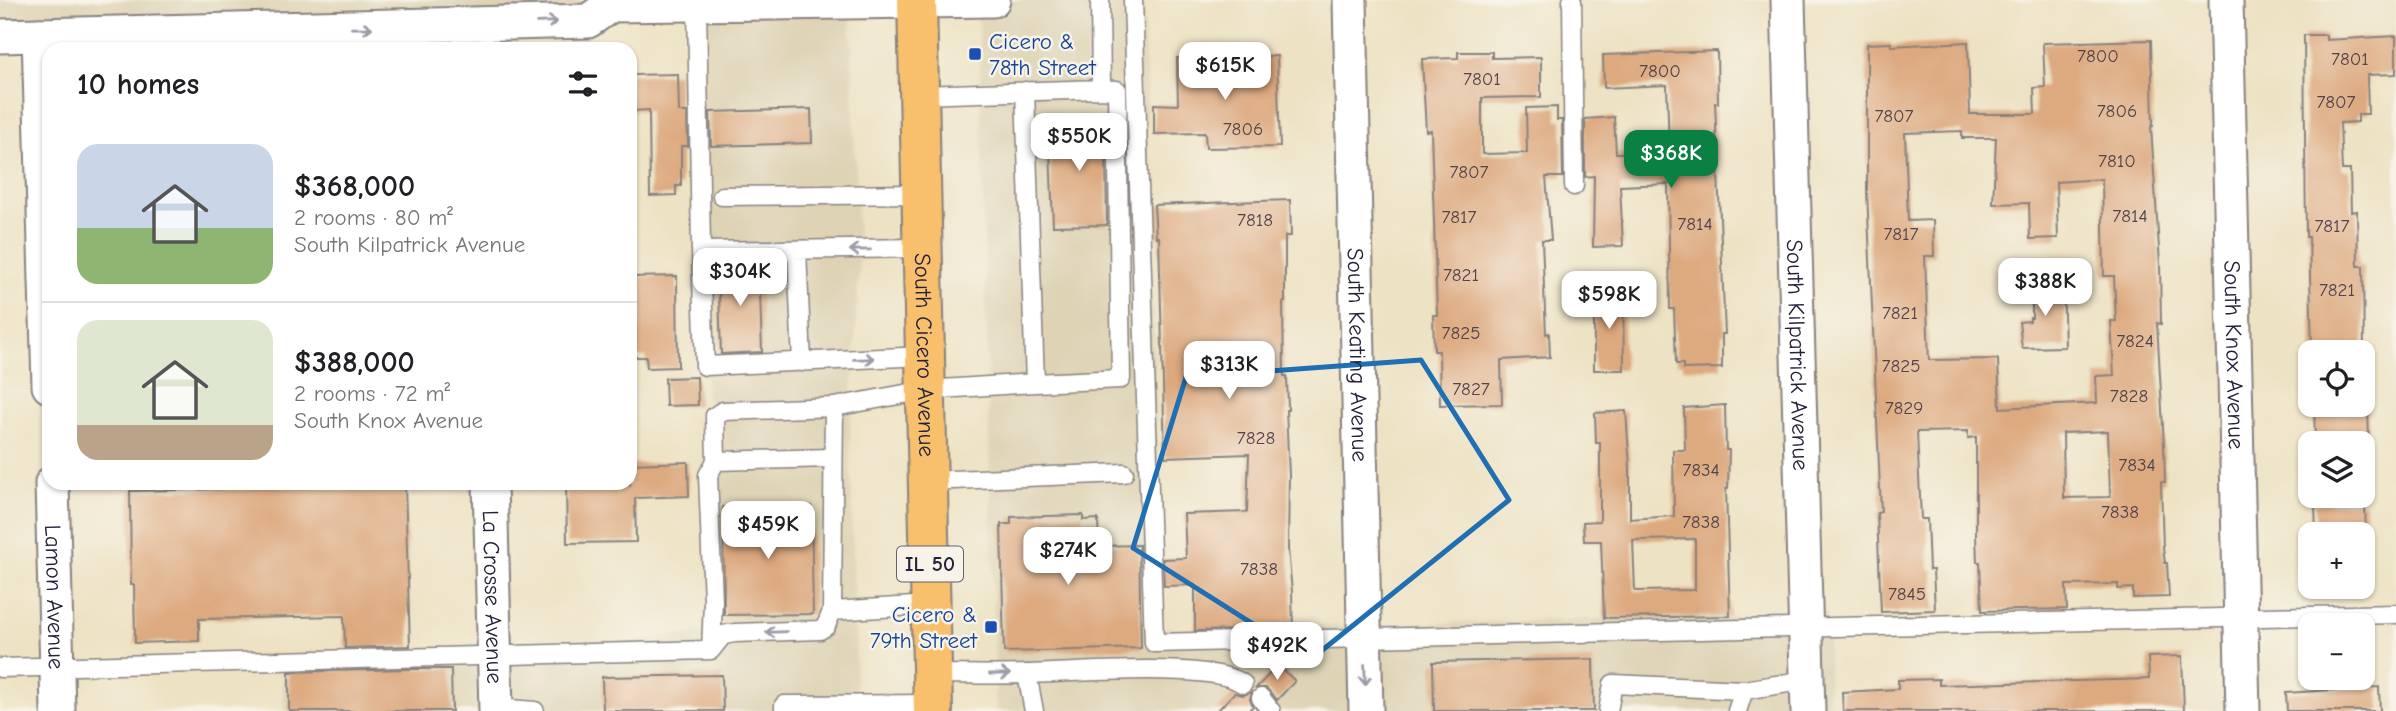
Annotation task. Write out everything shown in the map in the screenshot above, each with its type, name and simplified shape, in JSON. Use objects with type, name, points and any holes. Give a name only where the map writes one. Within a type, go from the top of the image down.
[{"type":"main road","name":"South Cicero Avenue","points":[[917,1],[933,696]]},
{"type":"street","points":[[0,36],[257,39],[479,37],[588,21],[607,2],[993,0]]},
{"type":"street","name":"South Keating Avenue","points":[[1350,0],[1366,711]]},
{"type":"street","name":"South Kilpatrick Avenue","points":[[1788,0],[1808,696]]},
{"type":"street","name":"South Knox Avenue","points":[[2226,0],[2244,711]]},
{"type":"street","points":[[39,35],[42,140]]},
{"type":"street","name":"Lamon Avenue","points":[[52,490],[58,711]]},
{"type":"street","name":"La Crosse Avenue","points":[[490,490],[496,710]]},
{"type":"lane","points":[[1100,0],[1101,89]]},
{"type":"lane","points":[[1133,0],[1154,643],[2396,614]]},
{"type":"lane","points":[[1572,0],[1574,187]]},
{"type":"lane","points":[[697,3],[705,366],[802,362],[1035,383],[1121,379],[1117,90],[919,95]]},
{"type":"lane","points":[[1025,91],[1035,383]]},
{"type":"lane","points":[[722,196],[921,194]]},
{"type":"lane","points":[[701,251],[922,248]]},
{"type":"lane","points":[[797,251],[802,362]]},
{"type":"lane","points":[[711,650],[713,601],[708,475],[716,461],[715,416],[718,412],[834,407],[925,373]]},
{"type":"lane","points":[[0,668],[711,650],[723,635],[820,630],[827,626],[832,611],[834,407]]},
{"type":"lane","points":[[716,461],[832,458]]},
{"type":"lane","points":[[928,481],[1124,473]]},
{"type":"lane","points":[[832,611],[930,605]]},
{"type":"lane","points":[[784,711],[784,705],[933,696],[1027,674],[1176,670],[1225,676],[1243,684]]},
{"type":"lane","points":[[1027,674],[1034,711]]},
{"type":"lane","points":[[1608,711],[1613,684],[1808,696]]},
{"type":"lane","points":[[1737,711],[1744,690]]},
{"type":"lane","points":[[496,710],[535,711]]},
{"type":"highlighted area","points":[[1421,360],[1509,500],[1310,660],[1133,548],[1186,377]]},
{"type":"shaded area","points":[[0,0],[850,0],[859,269],[850,429],[857,711],[284,711],[282,661],[533,655],[722,629],[705,366],[696,9],[0,22]]},
{"type":"shaded area","points":[[978,0],[1144,0],[1162,630],[1827,613],[1829,711],[996,711]]},
{"type":"building","points":[[2304,35],[2326,35],[2326,40],[2396,36],[2396,74],[2367,75],[2368,114],[2358,114],[2358,122],[2340,123],[2342,170],[2350,170],[2351,212],[2357,211],[2358,266],[2363,266],[2364,340],[2312,340],[2309,237],[2306,237]]},
{"type":"building","points":[[2151,40],[2151,127],[2160,264],[2161,324],[2157,323],[2165,482],[2161,482],[2163,548],[2167,563],[2169,597],[2133,598],[2133,588],[2118,589],[2118,584],[2066,585],[2067,609],[1982,611],[1976,535],[1976,437],[1968,438],[1968,431],[1917,432],[1921,519],[1927,519],[1929,570],[1933,570],[1935,610],[1881,612],[1877,513],[1881,512],[1867,191],[1867,44],[1891,43],[1891,46],[1968,42],[1970,114],[2035,114],[2034,88],[2045,87],[2043,43]],"holes":[[[1962,131],[1962,138],[1996,138],[1993,204],[2029,203],[2030,239],[2058,238],[2056,182],[2102,179],[2104,276],[2114,276],[2116,321],[2111,321],[2114,375],[2096,376],[2097,403],[2000,408],[1998,359],[1929,360],[1925,256],[1934,256],[1933,220],[1908,221],[1905,133]],[[2108,431],[2110,497],[2064,498],[2063,433]]]},
{"type":"building","points":[[1717,51],[1718,103],[1715,103],[1725,334],[1722,334],[1722,368],[1683,369],[1683,364],[1676,364],[1674,309],[1670,309],[1668,184],[1620,186],[1623,246],[1593,247],[1594,176],[1585,177],[1585,119],[1614,117],[1616,153],[1669,152],[1667,85],[1604,88],[1603,55]]},
{"type":"building","points":[[1458,52],[1492,52],[1492,58],[1541,57],[1541,97],[1482,98],[1482,154],[1527,153],[1526,108],[1557,107],[1557,120],[1562,120],[1563,177],[1546,177],[1551,240],[1542,240],[1546,334],[1549,333],[1550,357],[1501,360],[1502,404],[1440,405],[1439,351],[1434,351],[1433,315],[1437,315],[1431,130],[1426,131],[1422,59],[1458,58]]},
{"type":"building","points":[[1277,56],[1280,147],[1206,148],[1205,133],[1154,134],[1154,104],[1178,105],[1177,58]]},
{"type":"building","points":[[678,74],[679,112],[687,112],[688,146],[681,146],[681,186],[676,186],[676,195],[650,196],[649,110],[637,111],[637,75]]},
{"type":"building","points":[[811,109],[812,143],[711,146],[710,112]]},
{"type":"building","points":[[1103,119],[1107,225],[1053,226],[1050,150],[1053,150],[1054,120]]},
{"type":"building","points":[[1290,200],[1291,236],[1285,236],[1283,302],[1284,376],[1287,376],[1288,410],[1288,549],[1293,629],[1195,631],[1195,585],[1164,586],[1163,559],[1186,558],[1184,514],[1247,512],[1249,454],[1165,457],[1159,237],[1156,237],[1154,205]]},
{"type":"building","points":[[718,262],[759,262],[762,352],[721,354]]},
{"type":"building","points":[[677,276],[678,367],[647,368],[646,357],[637,357],[637,277]]},
{"type":"building","points":[[2063,282],[2065,347],[2022,348],[2019,322],[2030,321],[2032,318],[2032,284]]},
{"type":"building","points":[[1623,292],[1624,370],[1594,370],[1594,293]]},
{"type":"building","points":[[697,377],[698,405],[666,406],[665,378]]},
{"type":"building","points":[[1725,405],[1726,450],[1729,450],[1726,489],[1730,616],[1604,618],[1601,541],[1584,541],[1583,522],[1600,521],[1600,443],[1596,443],[1595,413],[1626,411],[1630,519],[1674,516],[1673,450],[1685,450],[1684,408]],"holes":[[[1695,539],[1695,590],[1635,591],[1633,540]]]},
{"type":"building","points":[[2314,417],[2368,417],[2369,431],[2315,431]]},
{"type":"building","points":[[688,462],[689,496],[635,498],[636,542],[567,543],[566,490],[637,490],[637,464]]},
{"type":"building","points":[[405,490],[410,646],[345,648],[344,616],[199,619],[199,641],[135,643],[130,491]]},
{"type":"building","points":[[811,506],[813,614],[724,615],[723,507]]},
{"type":"building","points":[[2315,508],[2365,508],[2366,522],[2316,522]]},
{"type":"building","points":[[1083,515],[1083,520],[1098,519],[1099,546],[1139,545],[1141,648],[1004,652],[1001,524],[1011,524],[1011,517]]},
{"type":"building","points":[[2182,656],[2184,711],[1843,711],[1842,692],[1898,689],[1898,680],[1939,679],[1939,685],[2149,679],[2148,657]]},
{"type":"building","points":[[1593,659],[1594,711],[1434,711],[1433,662]]},
{"type":"building","points":[[1278,665],[1295,681],[1277,700],[1266,688],[1256,688]]},
{"type":"building","points":[[451,669],[452,711],[289,711],[289,672]]},
{"type":"building","points":[[722,675],[723,711],[603,711],[602,677]]},
{"type":"building","points":[[2375,687],[2379,687],[2380,711],[2287,711],[2286,693],[2375,690]]},
{"type":"building","points":[[1252,692],[1250,699],[1253,706],[1248,711],[1217,711],[1234,693],[1243,695]]},
{"type":"place","name":"Cicero & 78th Street","points":[[975,54]]},
{"type":"place","name":"Cicero & 79th Street","points":[[991,627]]}]
